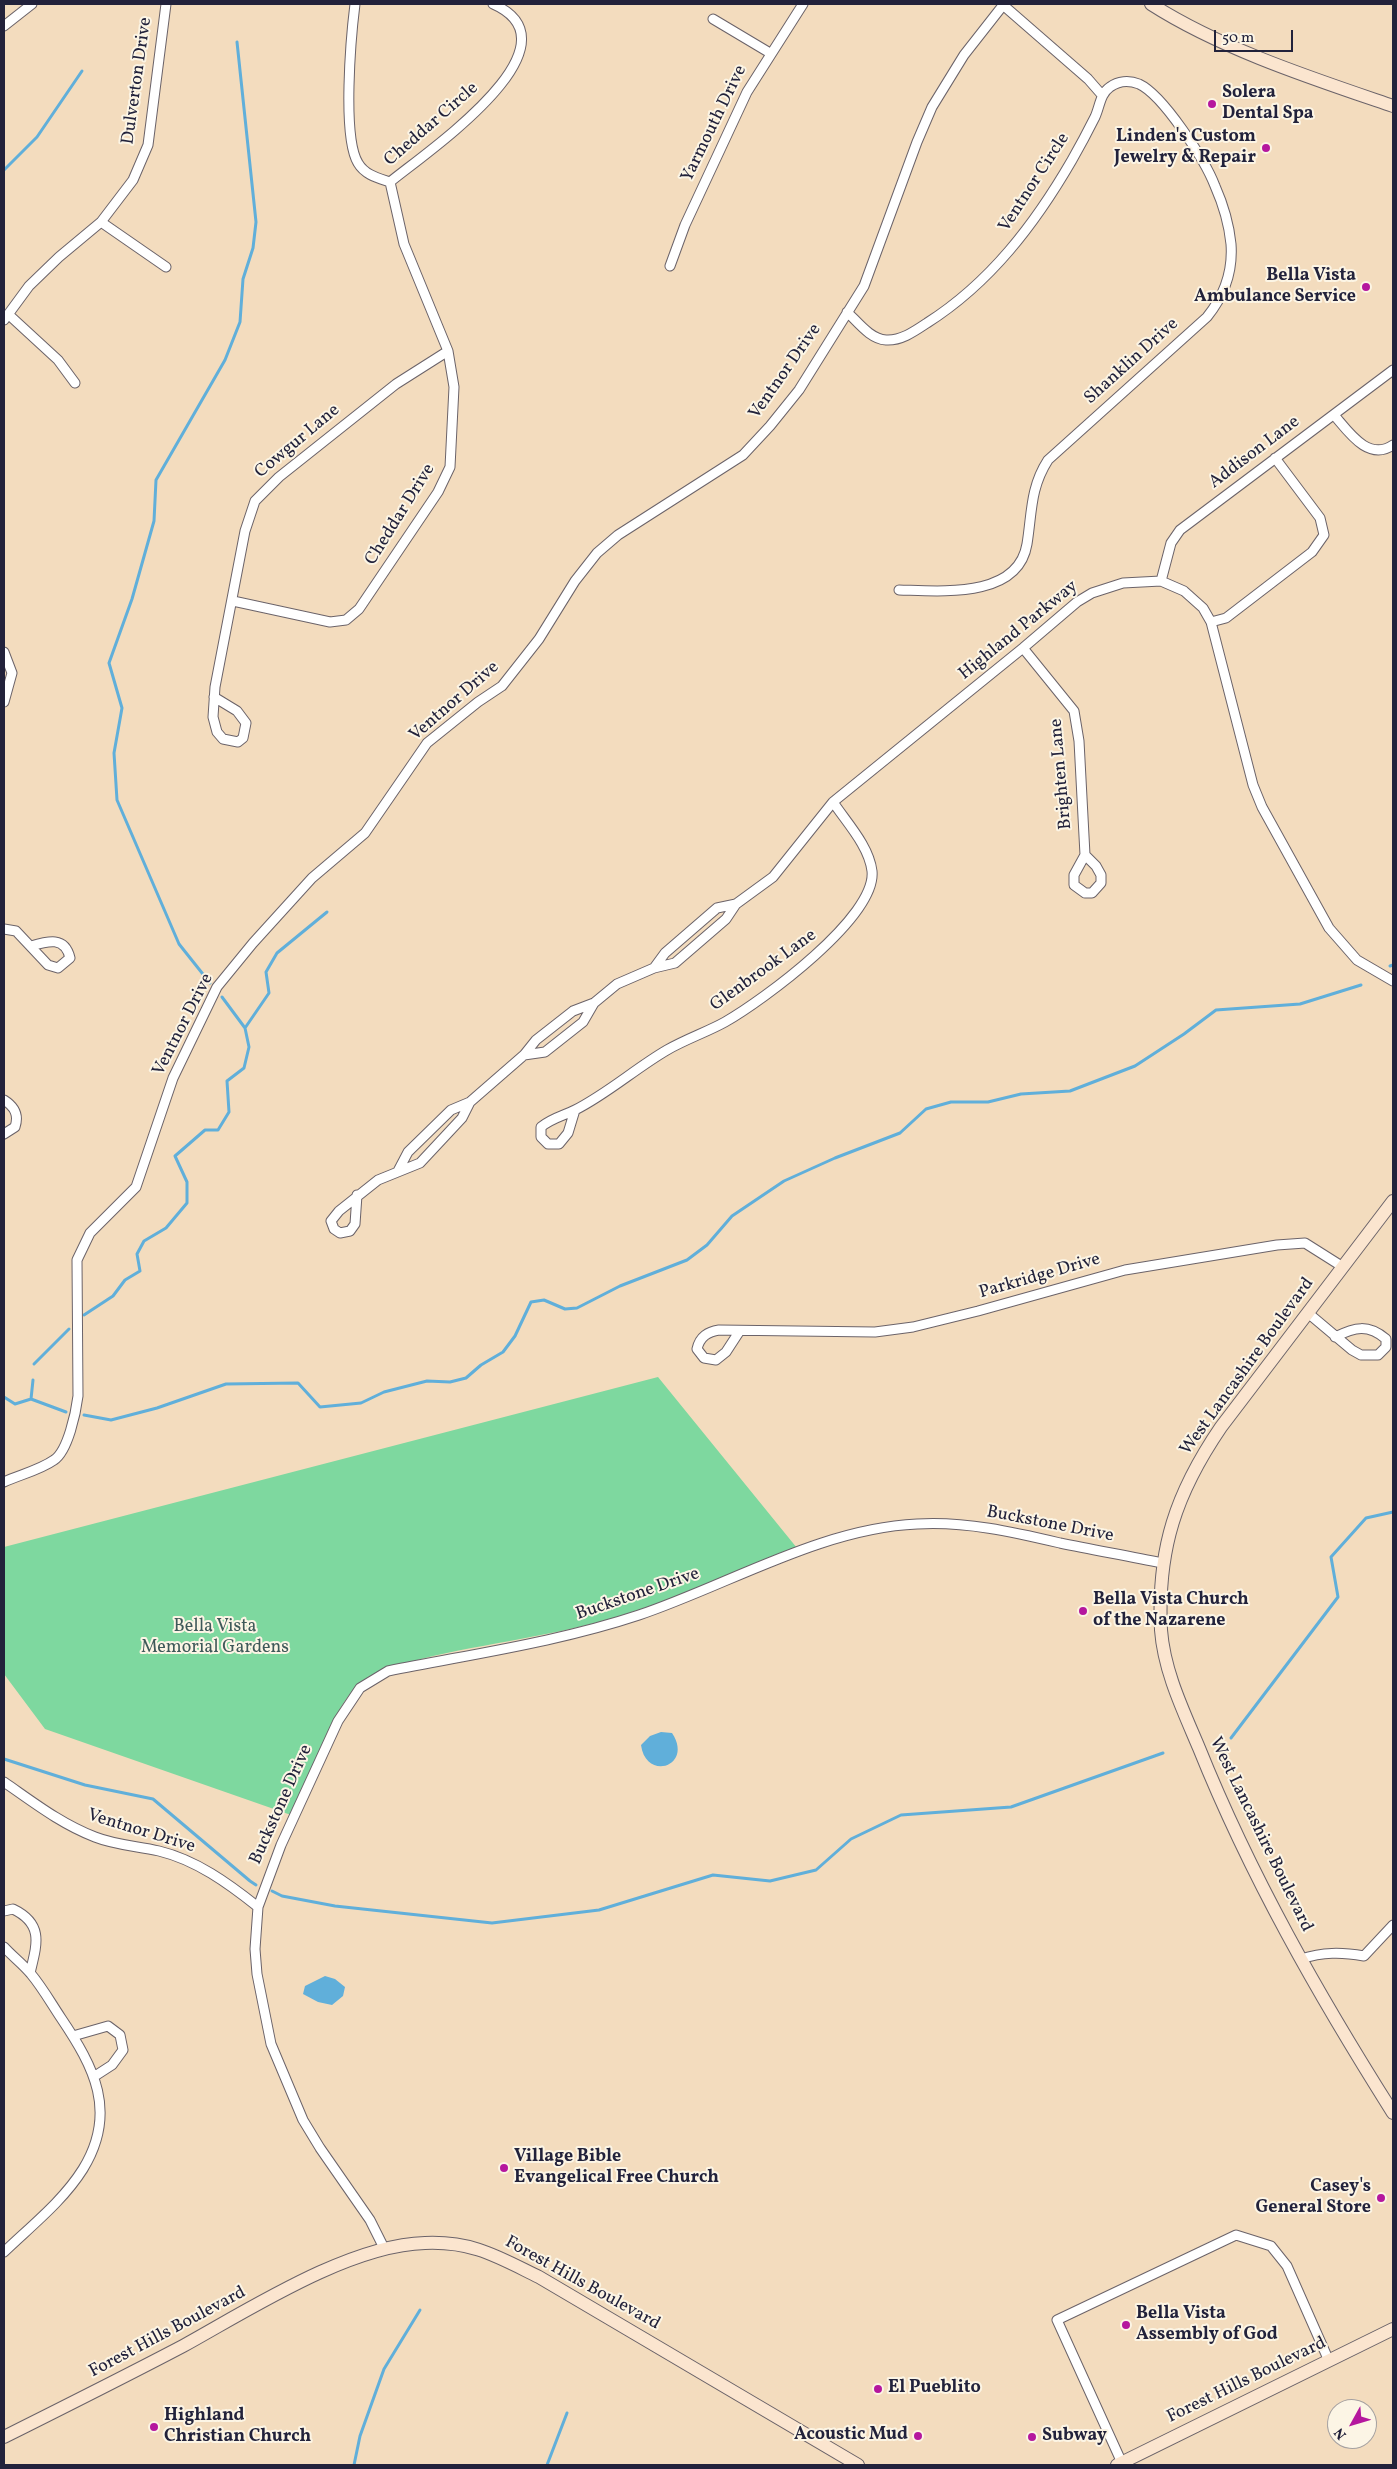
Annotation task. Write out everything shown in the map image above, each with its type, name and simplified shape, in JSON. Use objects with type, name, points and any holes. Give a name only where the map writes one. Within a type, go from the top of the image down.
[{"type":"main road","points":[[1151,4],[1188,25],[1241,50],[1393,106]]},
{"type":"main road","name":"West Lancashire Boulevard","points":[[1393,1201],[1221,1427],[1199,1459],[1178,1502],[1162,1563],[1161,1630],[1166,1667],[1219,1799],[1269,1902],[1331,2014],[1393,2113]]},
{"type":"main road","name":"Forest Hills Boulevard","points":[[4,2437],[314,2276],[384,2248],[424,2243],[449,2243],[485,2250],[539,2277],[858,2465]]},
{"type":"main road","name":"Forest Hills Boulevard","points":[[1119,2464],[1393,2329]]},
{"type":"street","points":[[4,26],[32,4]]},
{"type":"street","name":"Dulverton Drive","points":[[6,317],[29,286],[101,222],[133,180],[148,145],[166,4]]},
{"type":"street","name":"Cheddar Circle","points":[[355,4],[350,41],[350,129],[352,153],[359,166],[369,175],[390,182],[480,108],[503,83],[516,61],[522,47],[521,29],[515,18],[504,9],[492,4]]},
{"type":"street","name":"Yarmouth Drive","points":[[670,266],[685,225],[742,100],[770,53],[803,4]]},
{"type":"street","points":[[1004,5],[1088,79],[1102,95]]},
{"type":"street","name":"Ventnor Drive","points":[[4,1482],[55,1460],[65,1443],[76,1410],[78,1396],[77,1260],[90,1233],[136,1187],[173,1078],[218,987],[253,943],[312,878],[365,833],[426,744],[478,702],[502,686],[539,639],[575,581],[597,553],[618,535],[743,456],[770,426],[798,390],[864,286],[916,142],[932,107],[964,54],[1004,5]]},
{"type":"street","points":[[713,19],[770,53]]},
{"type":"street","name":"Shanklin Drive","points":[[899,590],[964,590],[987,585],[1018,568],[1027,545],[1034,488],[1048,460],[1207,317],[1222,295],[1230,270],[1231,245],[1229,230],[1215,184],[1194,147],[1161,102],[1140,84],[1129,81],[1121,82],[1110,87],[1102,95]]},
{"type":"street","name":"Ventnor Circle","points":[[847,312],[877,338],[895,340],[904,337],[939,315],[966,293],[1007,254],[1044,206],[1095,116],[1102,95]]},
{"type":"street","name":"Cheddar Drive","points":[[233,601],[330,622],[346,620],[360,609],[438,492],[450,467],[454,387],[448,351],[404,244],[390,182]]},
{"type":"street","points":[[101,222],[166,267]]},
{"type":"street","points":[[6,317],[58,360],[75,384]]},
{"type":"street","name":"Cowgur Lane","points":[[233,601],[245,531],[254,501],[279,477],[396,384],[448,351]]},
{"type":"street","name":"Addison Lane","points":[[1162,581],[1171,543],[1180,530],[1392,373]]},
{"type":"street","points":[[1334,415],[1360,445],[1370,449],[1389,448],[1393,445]]},
{"type":"street","points":[[1211,622],[1226,618],[1312,552],[1324,535],[1320,518],[1275,458]]},
{"type":"street","name":"Highland Parkway","points":[[398,1170],[408,1152],[450,1110],[470,1102],[524,1056],[536,1040],[573,1011],[594,1003],[617,984],[654,968],[675,963],[726,919],[736,904],[773,877],[833,802],[1077,602],[1092,593],[1123,583],[1162,581],[1184,591],[1203,608],[1211,622],[1253,785],[1262,807],[1329,928],[1357,960],[1393,981]]},
{"type":"street","points":[[214,697],[237,711],[246,724],[243,738],[238,742],[223,739],[217,732],[213,717],[214,697],[233,601]]},
{"type":"street","name":"Brighten Lane","points":[[1023,648],[1074,711],[1079,741],[1085,855]]},
{"type":"street","points":[[4,652],[12,673],[4,702]]},
{"type":"street","name":"Glenbrook Lane","points":[[575,1110],[668,1049],[725,1022],[786,979],[834,938],[869,890],[872,872],[866,850],[833,802]]},
{"type":"street","name":"Highland Parkway","points":[[654,968],[665,953],[717,908],[736,904]]},
{"type":"street","points":[[4,929],[16,931],[30,946]]},
{"type":"street","name":"Highland Parkway","points":[[524,1056],[545,1052],[583,1022],[594,1003]]},
{"type":"street","points":[[4,1100],[13,1107],[18,1118],[15,1128],[4,1134]]},
{"type":"street","name":"Highland Parkway","points":[[357,1195],[378,1180],[398,1170],[420,1163],[462,1118],[470,1102]]},
{"type":"street","name":"Parkridge Drive","points":[[739,1332],[726,1352],[716,1360],[704,1358],[697,1349],[699,1342],[708,1332],[739,1332],[875,1332],[913,1327],[978,1312],[1125,1270],[1277,1245],[1305,1243],[1343,1267]]},
{"type":"street","points":[[1308,1312],[1335,1337],[1361,1355],[1378,1355],[1386,1347],[1386,1339],[1374,1329],[1348,1330],[1335,1337]]},
{"type":"street","name":"Buckstone Drive","points":[[258,1907],[281,1846],[338,1721],[360,1688],[388,1671],[596,1629],[689,1597],[823,1543],[885,1527],[918,1523],[965,1525],[1021,1533],[1162,1563]]},
{"type":"street","name":"Ventnor Drive","points":[[4,1782],[66,1824],[97,1838],[160,1851],[190,1862],[223,1879],[258,1907]]},
{"type":"street","points":[[258,1907],[255,1948],[257,1974],[271,2044],[303,2120],[370,2220],[384,2248]]},
{"type":"street","points":[[4,1911],[13,1909],[23,1914],[36,1931],[37,1942],[30,1973]]},
{"type":"street","points":[[1301,1959],[1323,1953],[1345,1953],[1364,1956],[1393,1925]]},
{"type":"street","points":[[4,1947],[30,1973],[73,2036],[95,2076],[100,2110],[98,2138],[83,2169],[62,2196],[4,2252]]},
{"type":"street","points":[[73,2036],[108,2026],[120,2034],[123,2050],[112,2065],[95,2076]]},
{"type":"street","points":[[1119,2464],[1057,2320],[1236,2235],[1272,2246],[1287,2266],[1329,2360]]},
{"type":"green space","name":"Bella Vista Memorial Gardens","points":[[658,1377],[797,1548],[693,1590],[614,1618],[561,1631],[433,1656],[408,1662],[370,1676],[349,1695],[341,1707],[291,1815],[45,1729],[4,1674],[4,1547]]},
{"type":"water","points":[[661,1732],[672,1733],[677,1745],[677,1754],[673,1761],[667,1765],[659,1766],[651,1763],[645,1756],[641,1745],[650,1736]]},
{"type":"water","points":[[325,1976],[335,1979],[345,1987],[343,1996],[332,2005],[318,2002],[303,1994],[305,1986]]},
{"type":"waterway","points":[[210,983],[179,944],[117,800],[114,753],[122,708],[109,663],[132,599],[154,521],[156,480],[225,360],[240,322],[243,279],[253,248],[256,222],[237,42]]},
{"type":"waterway","points":[[4,170],[37,137],[82,71]]},
{"type":"waterway","points":[[84,1315],[113,1296],[125,1280],[140,1271],[137,1254],[144,1241],[166,1228],[187,1203],[187,1182],[175,1156],[205,1130],[218,1130],[229,1112],[227,1081],[244,1068],[249,1047],[245,1028],[269,993],[266,972],[277,953],[327,912]]},
{"type":"waterway","points":[[84,1415],[111,1420],[157,1408],[226,1384],[298,1383],[320,1407],[361,1403],[384,1392],[427,1381],[450,1382],[466,1378],[481,1365],[503,1352],[515,1336],[531,1302],[544,1300],[565,1309],[577,1308],[620,1286],[687,1260],[707,1245],[732,1216],[784,1181],[835,1158],[900,1133],[926,1109],[951,1102],[988,1102],[1021,1094],[1070,1091],[1135,1066],[1184,1034],[1216,1010],[1300,1004],[1361,985]]},
{"type":"waterway","points":[[222,997],[245,1028]]},
{"type":"waterway","points":[[34,1364],[69,1329]]},
{"type":"waterway","points":[[31,1399],[33,1380]]},
{"type":"waterway","points":[[4,1397],[15,1404],[31,1399],[66,1412]]},
{"type":"waterway","points":[[1231,1738],[1338,1597],[1331,1557],[1366,1518],[1393,1512]]},
{"type":"waterway","points":[[272,1891],[282,1896],[335,1906],[492,1923],[599,1910],[713,1875],[770,1881],[816,1870],[851,1839],[901,1815],[1011,1807],[1163,1753]]},
{"type":"waterway","points":[[4,1759],[85,1785],[153,1799],[256,1885]]},
{"type":"waterway","points":[[354,2465],[360,2436],[384,2369],[420,2310]]},
{"type":"waterway","points":[[547,2465],[567,2413]]},
{"type":"place","name":"Solera Dental Spa","points":[[1212,104]]},
{"type":"place","name":"Linden's Custom Jewelry & Repair","points":[[1266,148]]},
{"type":"place","name":"Bella Vista Ambulance Service","points":[[1366,287]]},
{"type":"place","name":"Bella Vista Church of the Nazarene","points":[[1083,1611]]},
{"type":"place","name":"Village Bible Evangelical Free Church","points":[[504,2168]]},
{"type":"place","name":"Casey's General Store","points":[[1381,2198]]},
{"type":"place","name":"Bella Vista Assembly of God","points":[[1126,2325]]},
{"type":"place","name":"El Pueblito","points":[[878,2389]]},
{"type":"place","name":"Highland Christian Church","points":[[154,2427]]},
{"type":"place","name":"Acoustic Mud","points":[[918,2436]]},
{"type":"place","name":"Subway","points":[[1032,2437]]}]
